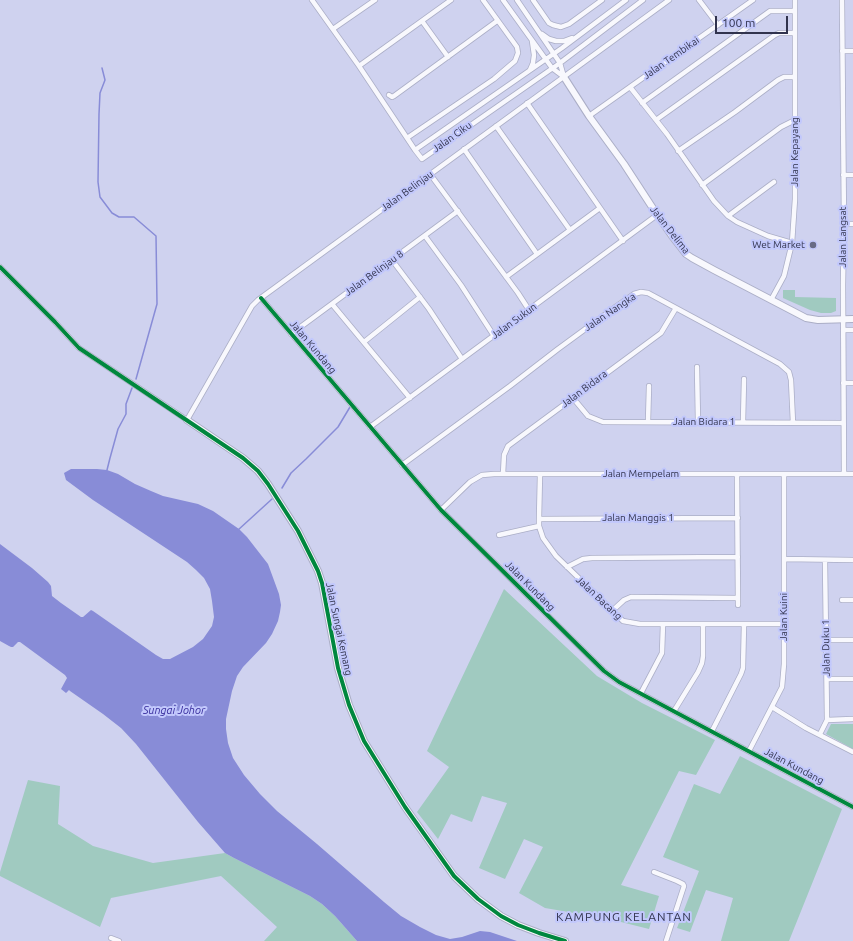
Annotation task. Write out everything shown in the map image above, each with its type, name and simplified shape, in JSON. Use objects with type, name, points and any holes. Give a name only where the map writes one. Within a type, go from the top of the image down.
[{"type":"street","points":[[312,0],[359,66],[415,150]]},
{"type":"street","points":[[333,29],[375,0]]},
{"type":"street","points":[[359,66],[451,0]]},
{"type":"street","points":[[407,138],[494,79],[516,62],[518,54],[517,47],[482,0]]},
{"type":"street","name":"Jalan Delima","points":[[503,0],[552,68],[564,77]]},
{"type":"street","name":"Jalan Delima","points":[[517,0],[560,62],[564,77],[589,116],[624,164],[657,215],[686,254],[806,318],[853,320]]},
{"type":"street","points":[[533,0],[549,23],[561,27],[568,24],[602,0]]},
{"type":"street","name":"Jalan Ciku","points":[[626,0],[554,54],[415,150],[422,159],[552,68],[643,0]]},
{"type":"street","name":"Jalan Belinjau","points":[[187,420],[252,306],[261,298],[669,0]]},
{"type":"street","points":[[699,0],[718,25]]},
{"type":"street","name":"Jalan Tembikai","points":[[589,116],[753,0]]},
{"type":"street","name":"Jalan Kepayang","points":[[771,300],[784,276],[792,243],[795,199],[795,0]]},
{"type":"street","name":"Jalan Langsat","points":[[842,0],[844,474]]},
{"type":"street","points":[[642,103],[770,11],[795,11]]},
{"type":"street","points":[[422,20],[448,57]]},
{"type":"street","points":[[389,95],[392,97],[394,96],[497,21]]},
{"type":"street","points":[[539,32],[556,41],[564,41],[577,37]]},
{"type":"street","points":[[656,120],[776,34],[795,33]]},
{"type":"street","points":[[530,70],[534,55],[531,38]]},
{"type":"street","points":[[842,51],[853,51]]},
{"type":"street","points":[[678,151],[778,80],[784,77],[795,77]]},
{"type":"street","points":[[630,87],[656,120],[714,201],[728,216],[737,222],[768,236],[792,243]]},
{"type":"street","points":[[527,103],[623,241]]},
{"type":"street","points":[[702,185],[781,126],[795,120]]},
{"type":"street","points":[[496,126],[570,230]]},
{"type":"street","points":[[464,149],[537,254]]},
{"type":"street","points":[[430,174],[529,310]]},
{"type":"street","points":[[843,175],[853,175]]},
{"type":"street","points":[[728,216],[774,182]]},
{"type":"street","points":[[506,277],[600,208]]},
{"type":"street","name":"Jalan Belinjau 8","points":[[291,334],[458,211]]},
{"type":"street","name":"Jalan Sukun","points":[[370,427],[657,215]]},
{"type":"street","points":[[844,224],[853,224]]},
{"type":"street","points":[[425,236],[461,285],[494,336]]},
{"type":"street","points":[[392,260],[420,297],[462,360]]},
{"type":"street","points":[[0,267],[79,348],[187,420]]},
{"type":"street","name":"Jalan Nangka","points":[[402,465],[510,386],[558,348],[634,294],[641,292],[648,293],[780,364],[788,372],[791,380],[793,422]]},
{"type":"street","points":[[364,342],[420,297]]},
{"type":"street","name":"Jalan Kundang","points":[[261,298],[441,510],[604,671],[619,682],[853,807]]},
{"type":"street","points":[[332,304],[410,398]]},
{"type":"street","name":"Jalan Bidara","points":[[503,474],[504,455],[508,446],[661,333],[676,308]]},
{"type":"street","points":[[843,330],[853,330]]},
{"type":"street","points":[[698,367],[698,422]]},
{"type":"street","points":[[743,422],[744,379]]},
{"type":"street","points":[[843,383],[853,383]]},
{"type":"street","points":[[648,422],[649,386]]},
{"type":"street","name":"Jalan Bidara 1","points":[[573,398],[588,416],[603,422],[843,423]]},
{"type":"street","name":"Jalan Sungai Kemang","points":[[187,420],[244,458],[258,471],[298,531],[318,571],[322,583],[338,668],[349,705],[364,742],[405,807],[454,876],[478,899],[501,916],[518,925],[565,941]]},
{"type":"street","name":"Jalan Bacang","points":[[540,474],[539,526],[543,538],[556,556],[622,621],[640,624],[784,624]]},
{"type":"street","points":[[737,474],[738,605]]},
{"type":"street","name":"Jalan Kuini","points":[[749,751],[782,686],[784,664],[784,474]]},
{"type":"street","name":"Jalan Mempelam","points":[[441,510],[470,482],[482,475],[853,474]]},
{"type":"street","name":"Jalan Manggis 1","points":[[539,519],[738,518]]},
{"type":"street","points":[[499,535],[539,526]]},
{"type":"street","points":[[567,566],[583,559],[592,558],[738,557]]},
{"type":"street","points":[[784,559],[853,560]]},
{"type":"street","name":"Jalan Duku 1","points":[[820,734],[827,720],[825,560]]},
{"type":"street","points":[[612,611],[624,600],[631,597],[738,598]]},
{"type":"street","points":[[842,600],[853,600]]},
{"type":"street","points":[[641,693],[662,653],[663,624]]},
{"type":"street","points":[[674,711],[702,663],[703,624]]},
{"type":"street","points":[[712,731],[743,668],[744,624]]},
{"type":"street","points":[[826,640],[853,640]]},
{"type":"street","points":[[827,680],[853,679]]},
{"type":"street","points":[[772,707],[853,752]]},
{"type":"street","points":[[827,720],[853,719]]},
{"type":"street","points":[[654,872],[684,884],[666,941]]},
{"type":"street","points":[[112,938],[119,941]]},
{"type":"green space","points":[[783,290],[795,290],[795,297],[836,298],[836,311],[831,313],[821,313],[810,310],[783,298]]},
{"type":"green space","points":[[504,589],[597,676],[642,703],[715,740],[696,775],[679,771],[621,885],[659,896],[649,929],[609,919],[545,908],[519,893],[543,847],[524,839],[505,879],[479,868],[507,803],[482,796],[472,822],[451,814],[438,839],[417,812],[449,767],[427,751]]},
{"type":"green space","points":[[831,724],[853,724],[853,749],[826,734]]},
{"type":"green space","points":[[740,756],[842,809],[789,941],[721,941],[733,898],[706,890],[690,932],[677,928],[699,871],[663,857],[694,784],[720,794]]},
{"type":"green space","points":[[28,780],[60,786],[58,824],[93,846],[153,863],[225,853],[310,896],[322,904],[357,941],[264,941],[277,927],[221,876],[111,898],[100,927],[0,876]]},
{"type":"water","name":"Sungai Johor","points":[[71,469],[107,470],[163,496],[198,504],[213,511],[239,529],[268,564],[279,594],[281,605],[278,621],[266,643],[243,667],[237,676],[226,719],[228,743],[233,758],[244,775],[260,794],[277,811],[384,902],[401,916],[420,927],[436,935],[450,939],[480,931],[490,932],[517,941],[357,941],[335,916],[322,904],[310,896],[225,853],[198,822],[136,744],[121,728],[69,690],[66,693],[61,689],[67,678],[65,675],[20,642],[11,647],[0,641],[0,544],[48,582],[51,586],[52,596],[61,603],[81,617],[91,610],[93,611],[163,659],[170,659],[193,647],[203,639],[212,626],[214,617],[210,589],[204,578],[187,562],[93,500],[66,480],[64,473]]},
{"type":"waterway","points":[[102,68],[105,80],[100,93],[99,114],[98,182],[100,197],[112,213],[119,217],[134,217],[156,236],[157,304],[136,379]]},
{"type":"waterway","points":[[107,470],[118,429],[126,414],[126,404],[132,388]]},
{"type":"waterway","points":[[282,488],[291,473],[338,427],[350,407]]},
{"type":"waterway","points":[[238,530],[272,499]]},
{"type":"cycle path","points":[[0,267],[79,348],[243,458],[258,471],[298,531],[318,571],[322,583],[338,668],[349,705],[364,741],[405,807],[454,876],[478,899],[501,916],[518,925],[565,941]]},
{"type":"cycle path","points":[[261,298],[441,510],[604,671],[619,682],[853,807]]},
{"type":"place","name":"Wet Market","points":[[813,245]]},
{"type":"district","name":"KAMPUNG KELANTAN","points":[[624,917]]}]
